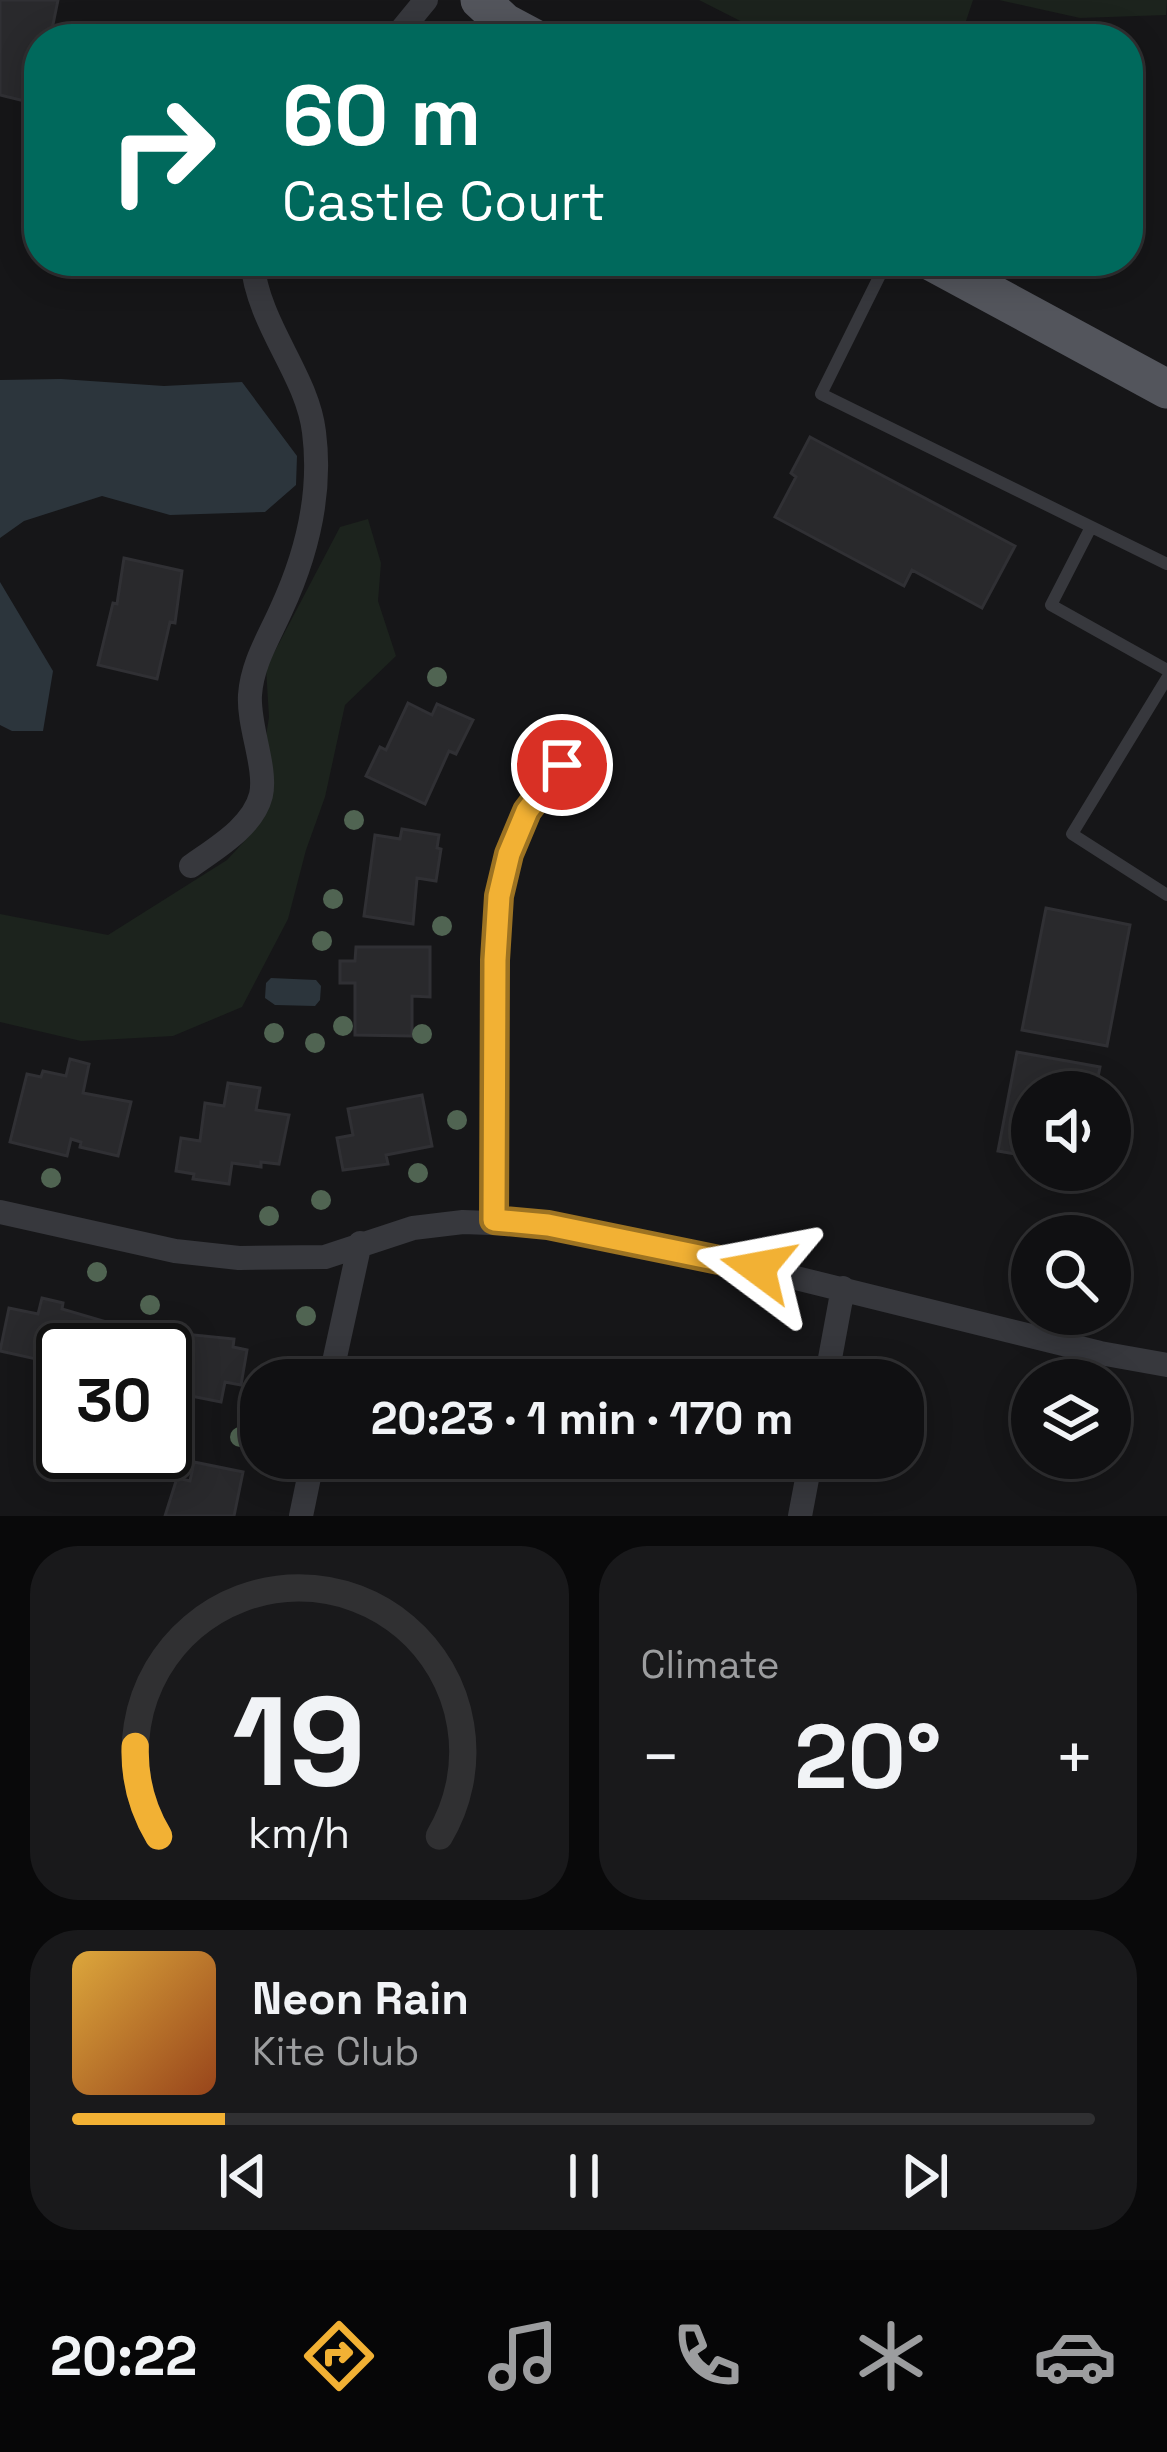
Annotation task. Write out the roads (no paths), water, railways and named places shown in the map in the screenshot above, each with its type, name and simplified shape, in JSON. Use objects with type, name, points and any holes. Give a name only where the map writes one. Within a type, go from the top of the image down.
[{"type":"main road","points":[[480,0],[509,24]]},
{"type":"main road","points":[[959,276],[1167,388]]},
{"type":"street","points":[[406,24],[426,0]]},
{"type":"street","points":[[191,866],[237,832],[262,794],[250,695],[258,657],[306,552],[312,521],[314,429],[264,314],[255,276]]},
{"type":"street","points":[[494,1220],[499,896],[509,854],[527,811],[562,765]]},
{"type":"street","points":[[0,1211],[175,1251],[239,1258],[325,1257],[413,1228],[494,1220],[548,1225],[843,1288],[1100,1353],[1167,1365]]},
{"type":"street","points":[[335,1359],[360,1243]]},
{"type":"street","points":[[830,1359],[843,1288]]},
{"type":"street","points":[[301,1516],[309,1479]]},
{"type":"street","points":[[800,1516],[807,1479]]},
{"type":"lane","points":[[880,276],[821,394],[1167,564]]},
{"type":"lane","points":[[1091,527],[1051,605],[1167,675],[1072,834],[1167,895]]}]
